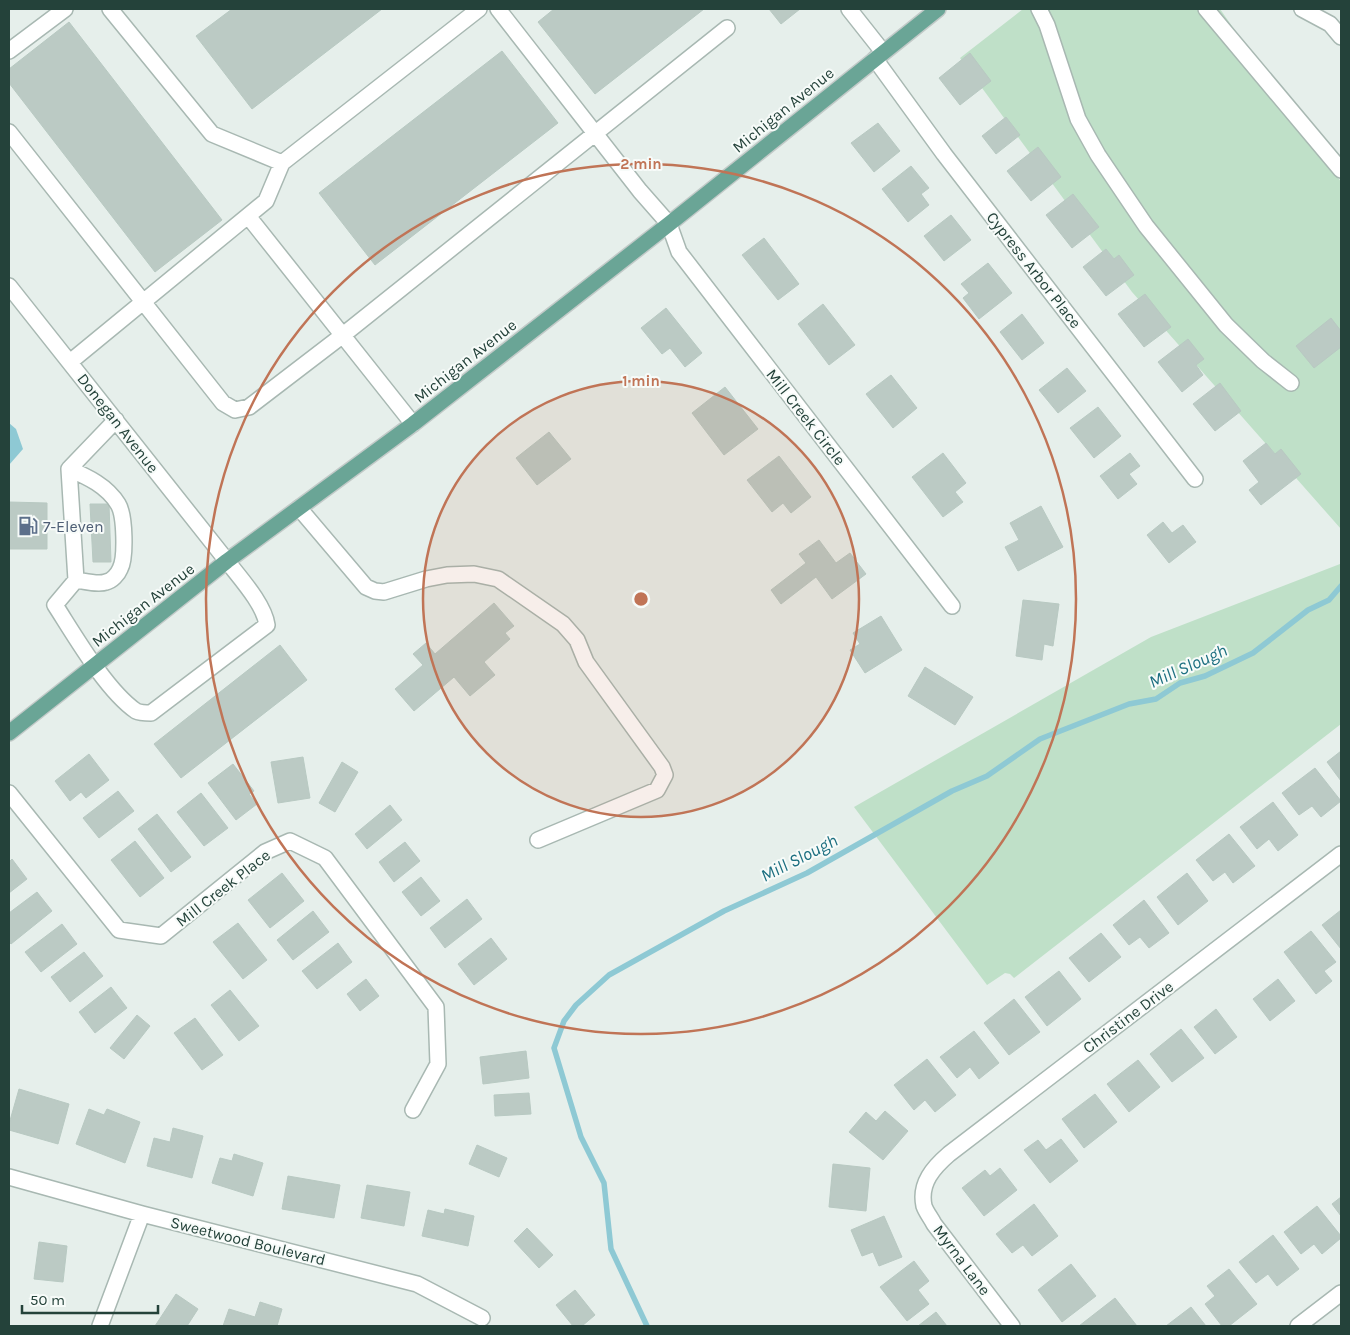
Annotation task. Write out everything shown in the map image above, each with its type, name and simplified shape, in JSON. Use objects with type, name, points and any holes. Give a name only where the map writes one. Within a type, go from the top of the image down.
[{"type":"main road","name":"Michigan Avenue","points":[[9,733],[227,561],[413,424],[669,224],[879,56],[933,10]]},
{"type":"street","points":[[9,51],[65,9]]},
{"type":"street","points":[[110,9],[212,134],[282,163]]},
{"type":"street","points":[[70,362],[266,201],[282,163],[479,9]]},
{"type":"street","points":[[498,9],[640,191],[669,224]]},
{"type":"street","name":"Cypress Arbor Place","points":[[850,9],[944,154],[1195,480]]},
{"type":"street","points":[[1039,9],[1047,25],[1078,120],[1098,155],[1146,226],[1226,325],[1263,361],[1291,383]]},
{"type":"street","points":[[1206,9],[1341,170]]},
{"type":"street","points":[[1302,9],[1330,24],[1341,37]]},
{"type":"street","points":[[9,132],[223,403],[235,410],[249,407],[343,335],[728,28]]},
{"type":"street","points":[[248,216],[413,424]]},
{"type":"street","name":"Mill Creek Circle","points":[[669,224],[679,252],[952,606]]},
{"type":"street","name":"Donegan Avenue","points":[[10,291],[70,362],[227,561],[248,588],[266,617],[267,626],[151,713],[138,712],[116,692],[95,665]]},
{"type":"street","points":[[95,665],[55,605],[76,580],[68,470],[116,420]]},
{"type":"street","points":[[68,470],[99,484],[119,505],[123,515],[123,561],[120,570],[114,578],[106,583],[76,580]]},
{"type":"street","points":[[299,508],[366,586],[375,591],[384,592],[426,579],[448,575],[474,574],[498,579],[563,624],[577,640],[586,662],[662,767],[665,775],[656,790],[538,840]]},
{"type":"street","name":"Mill Creek Place","points":[[9,793],[119,930],[161,936],[265,852],[290,840],[325,858],[436,1007],[438,1064],[413,1110]]},
{"type":"street","name":"Christine Drive","points":[[924,1188],[934,1168],[949,1154],[1341,854]]},
{"type":"street","name":"Sweetwood Boulevard","points":[[9,1178],[417,1284],[482,1318]]},
{"type":"street","name":"Myrna Lane","points":[[924,1188],[924,1206],[934,1224],[1012,1326]]},
{"type":"street","points":[[100,1326],[142,1214]]},
{"type":"street","points":[[1298,1326],[1341,1293]]},
{"type":"green space","points":[[1023,9],[1220,9],[1341,182],[1341,529],[1132,292],[960,58]]},
{"type":"green space","points":[[1341,557],[1341,724],[1014,978],[1010,974],[1005,973],[987,985],[854,807],[1151,637],[1340,564]]},
{"type":"water","points":[[9,423],[16,429],[23,449],[9,465]]},
{"type":"building","points":[[232,9],[382,9],[252,109],[196,36]]},
{"type":"building","points":[[554,9],[704,9],[595,94],[538,22]]},
{"type":"building","points":[[769,9],[800,9],[781,24]]},
{"type":"building","points":[[69,22],[222,220],[155,272],[9,83],[9,69]]},
{"type":"building","points":[[502,51],[558,123],[375,265],[319,193]]},
{"type":"building","points":[[970,53],[991,81],[960,105],[939,78]]},
{"type":"building","points":[[1006,117],[1020,135],[996,154],[982,136]]},
{"type":"building","points":[[878,123],[900,151],[874,172],[851,143]]},
{"type":"building","points":[[1038,147],[1061,177],[1031,201],[1007,171]]},
{"type":"building","points":[[911,166],[929,188],[921,194],[929,205],[908,222],[882,189]]},
{"type":"building","points":[[1073,194],[1099,227],[1072,248],[1046,215]]},
{"type":"building","points":[[951,215],[971,240],[944,261],[924,236]]},
{"type":"building","points":[[764,238],[799,284],[778,300],[742,255]]},
{"type":"building","points":[[1106,249],[1114,259],[1119,255],[1134,275],[1106,296],[1083,267]]},
{"type":"building","points":[[988,263],[1012,293],[979,319],[963,298],[969,293],[961,284]]},
{"type":"building","points":[[1145,294],[1171,327],[1144,347],[1118,314]]},
{"type":"building","points":[[823,304],[855,345],[829,365],[798,324]]},
{"type":"building","points":[[666,308],[702,353],[685,367],[670,348],[662,354],[641,328]]},
{"type":"building","points":[[1022,314],[1044,343],[1022,360],[1000,332]]},
{"type":"building","points":[[1331,318],[1341,331],[1341,347],[1314,368],[1296,346]]},
{"type":"building","points":[[1188,339],[1204,359],[1196,365],[1203,375],[1182,392],[1158,362]]},
{"type":"building","points":[[1067,368],[1086,391],[1058,413],[1039,390]]},
{"type":"building","points":[[891,375],[917,408],[893,428],[866,394]]},
{"type":"building","points":[[1220,383],[1241,411],[1215,431],[1193,404]]},
{"type":"building","points":[[725,387],[758,429],[724,455],[692,413]]},
{"type":"building","points":[[1098,407],[1121,436],[1094,458],[1070,428]]},
{"type":"building","points":[[549,432],[571,459],[537,485],[516,458]]},
{"type":"building","points":[[1266,443],[1275,454],[1281,449],[1301,474],[1261,505],[1249,490],[1259,482],[1243,461]]},
{"type":"building","points":[[943,453],[966,483],[955,492],[963,502],[943,517],[912,477]]},
{"type":"building","points":[[1130,453],[1140,466],[1129,474],[1137,484],[1118,499],[1100,476]]},
{"type":"building","points":[[779,456],[811,497],[791,513],[783,503],[772,512],[747,480]]},
{"type":"building","name":"7-Eleven","points":[[9,502],[47,503],[47,549],[9,549]]},
{"type":"building","points":[[90,504],[109,504],[111,562],[93,562]]},
{"type":"building","points":[[1041,506],[1063,547],[1018,571],[1005,547],[1019,540],[1010,523]]},
{"type":"building","points":[[1163,522],[1172,533],[1183,525],[1196,542],[1169,563],[1147,535]]},
{"type":"building","points":[[819,540],[836,563],[850,553],[866,574],[832,599],[816,577],[781,604],[771,590],[806,563],[799,554]]},
{"type":"building","points":[[1023,600],[1059,604],[1053,646],[1044,644],[1042,660],[1016,656]]},
{"type":"building","points":[[494,603],[514,626],[505,633],[510,639],[484,662],[495,675],[470,696],[454,677],[414,711],[395,689],[423,665],[413,654],[426,643],[435,654]]},
{"type":"building","points":[[881,616],[902,650],[865,673],[850,650],[860,644],[853,633]]},
{"type":"building","points":[[280,645],[307,680],[181,778],[154,744]]},
{"type":"building","points":[[925,667],[973,697],[955,725],[908,696]]},
{"type":"building","points":[[1341,751],[1341,781],[1327,762]]},
{"type":"building","points":[[89,754],[109,780],[86,798],[81,792],[70,801],[55,781]]},
{"type":"building","points":[[303,757],[310,798],[278,803],[271,762]]},
{"type":"building","points":[[342,762],[358,772],[335,812],[319,803]]},
{"type":"building","points":[[233,764],[254,791],[249,794],[257,804],[236,820],[208,783]]},
{"type":"building","points":[[1315,768],[1341,801],[1321,817],[1312,806],[1299,815],[1282,793]]},
{"type":"building","points":[[118,791],[134,811],[99,838],[83,818]]},
{"type":"building","points":[[201,793],[228,828],[204,846],[177,812]]},
{"type":"building","points":[[1273,802],[1298,835],[1278,851],[1269,839],[1257,849],[1240,827]]},
{"type":"building","points":[[390,805],[402,820],[367,849],[355,834]]},
{"type":"building","points":[[157,814],[191,857],[171,872],[138,829]]},
{"type":"building","points":[[1229,834],[1255,866],[1233,883],[1225,872],[1213,881],[1196,860]]},
{"type":"building","points":[[135,841],[164,878],[140,897],[111,860]]},
{"type":"building","points":[[405,842],[420,861],[394,882],[379,862]]},
{"type":"building","points":[[12,859],[27,879],[9,893],[9,862]]},
{"type":"building","points":[[282,873],[304,901],[270,928],[248,900]]},
{"type":"building","points":[[1187,873],[1208,901],[1178,925],[1157,897]]},
{"type":"building","points":[[421,877],[440,901],[421,916],[402,892]]},
{"type":"building","points":[[37,892],[52,911],[11,944],[9,942],[9,913]]},
{"type":"building","points":[[467,899],[482,919],[445,948],[430,928]]},
{"type":"building","points":[[1144,900],[1169,933],[1149,948],[1140,937],[1129,945],[1113,925]]},
{"type":"building","points":[[1341,910],[1341,949],[1322,925]]},
{"type":"building","points":[[313,911],[329,932],[293,960],[277,940]]},
{"type":"building","points":[[238,923],[267,960],[243,979],[213,942]]},
{"type":"building","points":[[62,924],[77,944],[41,972],[25,952]]},
{"type":"building","points":[[1311,931],[1336,962],[1324,971],[1332,981],[1316,994],[1284,952]]},
{"type":"building","points":[[1101,933],[1121,957],[1089,982],[1069,958]]},
{"type":"building","points":[[491,938],[507,959],[474,985],[458,964]]},
{"type":"building","points":[[338,943],[352,962],[317,989],[302,971]]},
{"type":"building","points":[[84,952],[103,976],[70,1002],[51,977]]},
{"type":"building","points":[[1059,971],[1081,999],[1047,1026],[1025,997]]},
{"type":"building","points":[[366,979],[379,996],[360,1011],[347,994]]},
{"type":"building","points":[[1278,979],[1295,1001],[1270,1021],[1253,999]]},
{"type":"building","points":[[111,987],[127,1008],[95,1033],[79,1012]]},
{"type":"building","points":[[230,990],[259,1026],[239,1041],[211,1005]]},
{"type":"building","points":[[1014,999],[1040,1032],[1009,1055],[984,1023]]},
{"type":"building","points":[[1216,1009],[1237,1037],[1215,1054],[1194,1027]]},
{"type":"building","points":[[137,1015],[150,1026],[124,1059],[110,1048]]},
{"type":"building","points":[[195,1018],[223,1055],[202,1070],[174,1033]]},
{"type":"building","points":[[1181,1029],[1204,1058],[1172,1082],[1150,1054]]},
{"type":"building","points":[[974,1031],[999,1063],[979,1079],[970,1067],[957,1078],[940,1057]]},
{"type":"building","points":[[526,1051],[529,1078],[483,1084],[480,1057]]},
{"type":"building","points":[[927,1059],[956,1095],[935,1112],[925,1100],[914,1110],[894,1085]]},
{"type":"building","points":[[1138,1060],[1160,1087],[1129,1112],[1107,1084]]},
{"type":"building","points":[[19,1089],[69,1104],[58,1144],[9,1130]]},
{"type":"building","points":[[529,1093],[531,1114],[495,1116],[494,1095]]},
{"type":"building","points":[[1095,1094],[1117,1122],[1084,1148],[1062,1119]]},
{"type":"building","points":[[89,1109],[104,1115],[107,1109],[140,1122],[125,1163],[76,1144]]},
{"type":"building","points":[[885,1111],[908,1131],[883,1160],[849,1132],[866,1112],[876,1121]]},
{"type":"building","points":[[173,1128],[203,1136],[192,1178],[147,1166],[154,1138],[170,1142]]},
{"type":"building","points":[[1061,1139],[1078,1161],[1050,1183],[1024,1150],[1038,1140],[1046,1150]]},
{"type":"building","points":[[477,1145],[507,1158],[499,1177],[469,1164]]},
{"type":"building","points":[[234,1154],[263,1163],[253,1196],[212,1183],[220,1158],[232,1161]]},
{"type":"building","points":[[833,1164],[870,1168],[866,1211],[829,1207]]},
{"type":"building","points":[[1000,1168],[1017,1190],[984,1216],[962,1188],[985,1170],[990,1176]]},
{"type":"building","points":[[288,1176],[340,1185],[334,1218],[282,1209]]},
{"type":"building","points":[[367,1185],[410,1192],[404,1226],[361,1218]]},
{"type":"building","points":[[1341,1197],[1341,1216],[1332,1204]]},
{"type":"building","points":[[1034,1204],[1058,1236],[1032,1256],[1023,1245],[1012,1253],[996,1234]]},
{"type":"building","points":[[1317,1206],[1341,1238],[1322,1254],[1314,1244],[1301,1254],[1284,1232]]},
{"type":"building","points":[[445,1209],[474,1216],[468,1246],[422,1236],[428,1210],[444,1214]]},
{"type":"building","points":[[884,1216],[902,1257],[879,1266],[873,1252],[862,1256],[851,1230]]},
{"type":"building","points":[[527,1228],[553,1255],[539,1268],[514,1241]]},
{"type":"building","points":[[1273,1235],[1299,1269],[1277,1286],[1268,1274],[1256,1283],[1239,1262]]},
{"type":"building","points":[[39,1242],[67,1246],[63,1282],[34,1279]]},
{"type":"building","points":[[914,1261],[929,1281],[918,1290],[929,1304],[907,1321],[880,1287]]},
{"type":"building","points":[[1071,1264],[1096,1296],[1062,1322],[1038,1290]]},
{"type":"building","points":[[1229,1269],[1257,1304],[1229,1326],[1222,1326],[1205,1304],[1215,1296],[1207,1286]]},
{"type":"building","points":[[575,1290],[595,1315],[582,1326],[573,1326],[556,1305]]},
{"type":"building","points":[[176,1294],[198,1309],[187,1326],[155,1326]]},
{"type":"building","points":[[1115,1298],[1137,1326],[1079,1326]]},
{"type":"building","points":[[260,1302],[282,1309],[277,1326],[223,1326],[229,1309],[255,1317]]},
{"type":"building","points":[[1191,1307],[1206,1326],[1166,1326]]},
{"type":"building","points":[[936,1312],[947,1326],[918,1326]]},
{"type":"waterway","name":"Mill Slough","points":[[647,1326],[611,1249],[604,1183],[581,1137],[554,1048],[564,1021],[576,1005],[609,975],[724,911],[807,873],[952,791],[987,776],[1040,739],[1129,704],[1156,699],[1180,683],[1205,676],[1253,653],[1308,610],[1329,600],[1341,586]]},
{"type":"place","name":"7-Eleven","points":[[28,526]]}]
